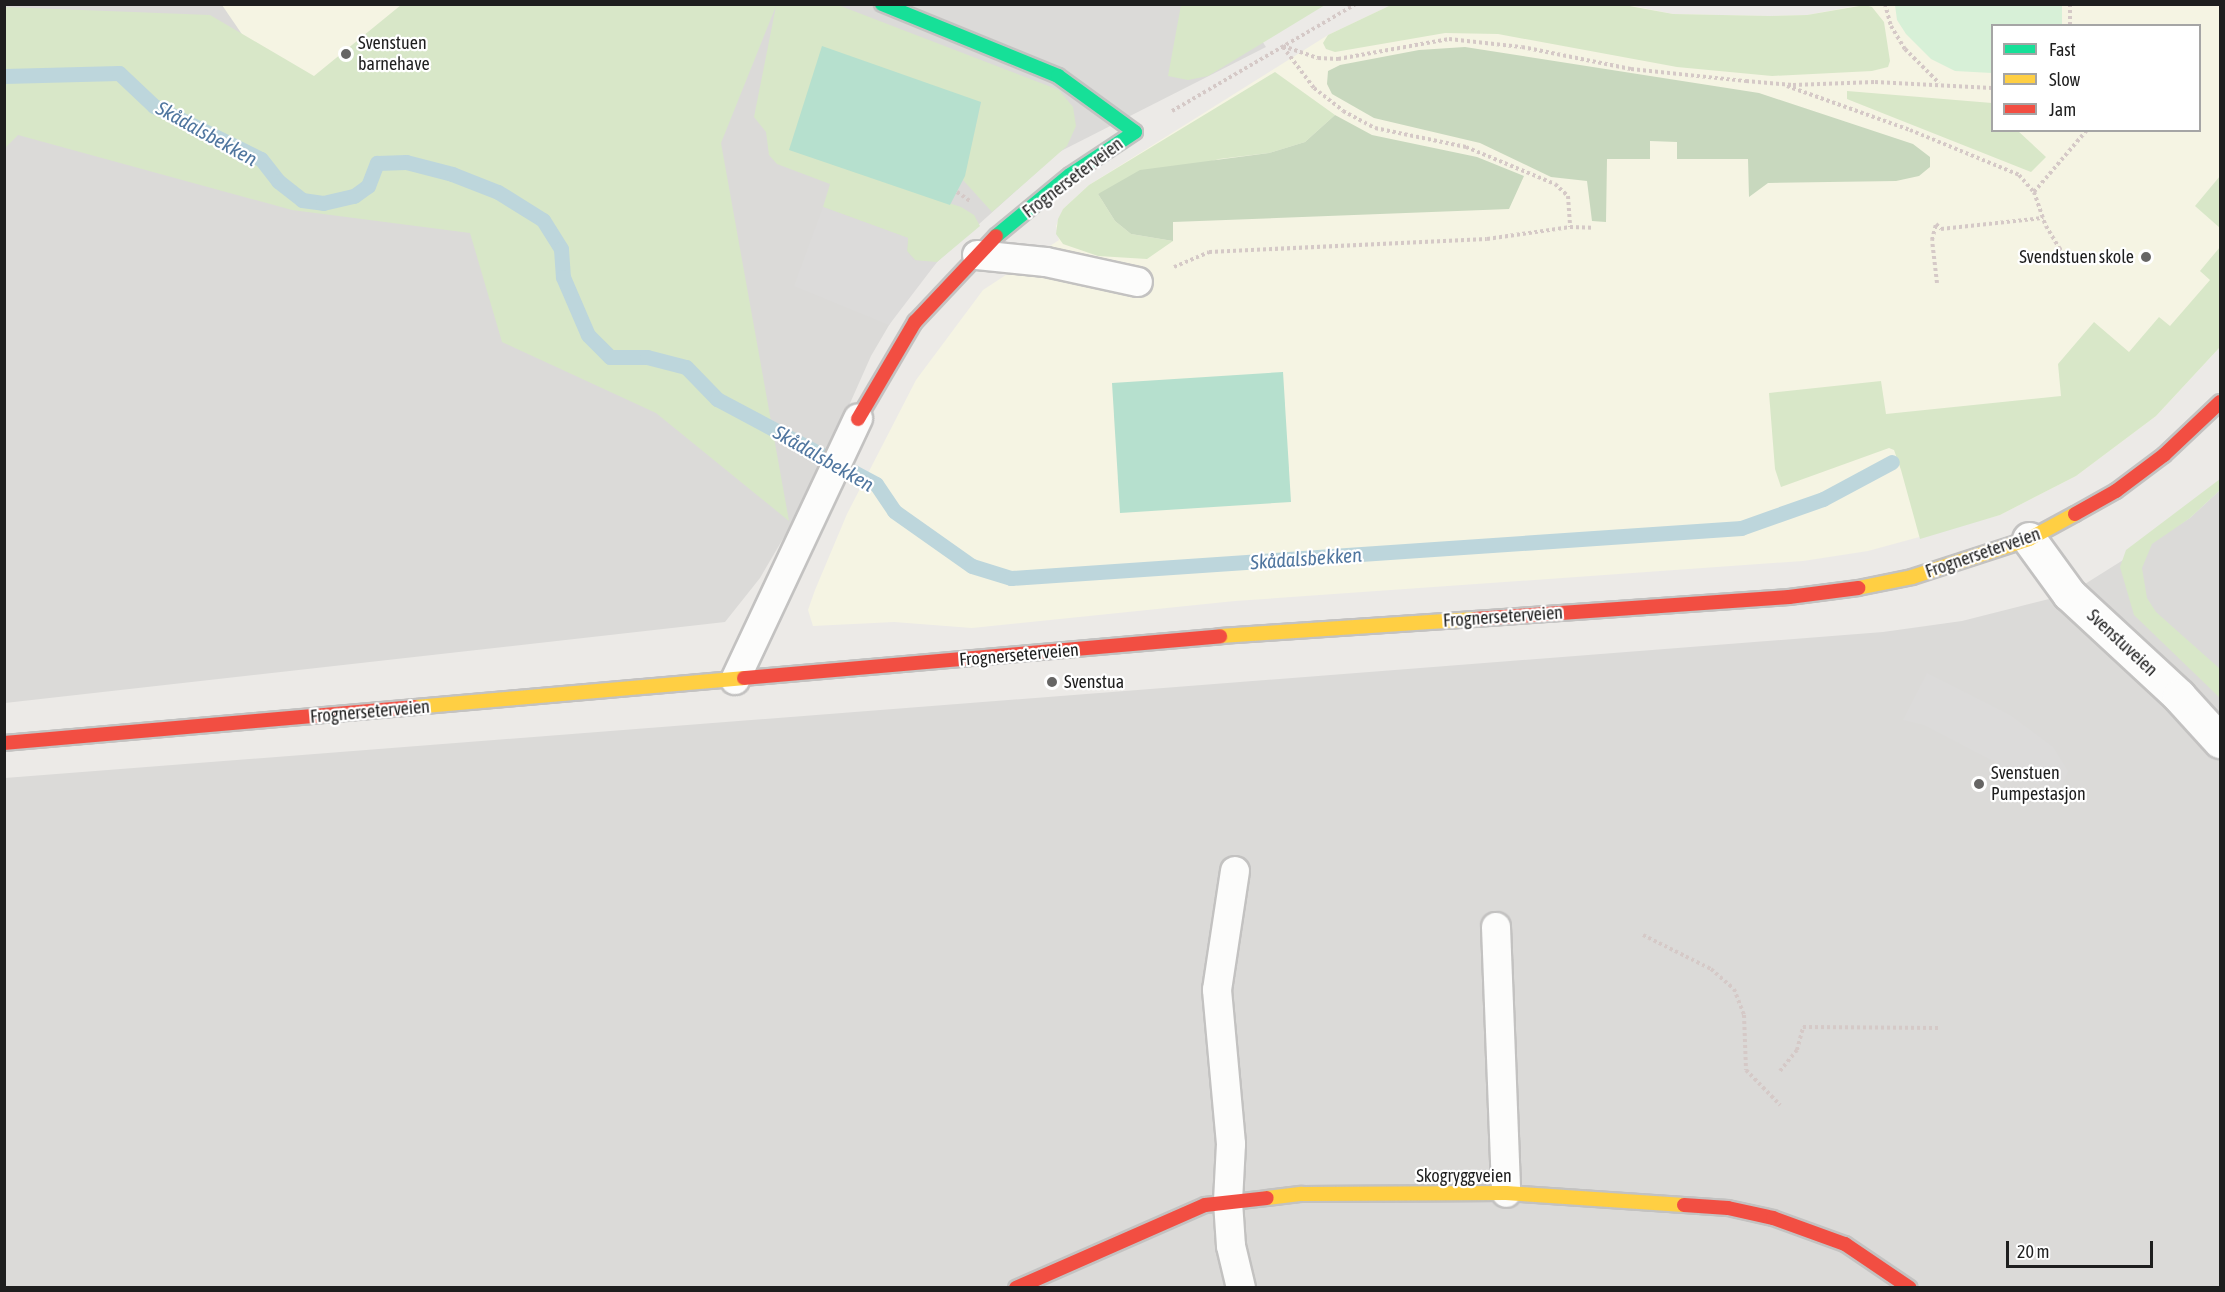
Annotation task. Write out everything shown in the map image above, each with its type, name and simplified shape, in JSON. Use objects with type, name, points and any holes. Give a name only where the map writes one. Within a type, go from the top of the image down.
[{"type":"main road","name":"Frognerseterveien","points":[[858,419],[915,322],[977,255],[1070,175],[1135,132],[1096,100],[1058,76],[882,4]]},
{"type":"main road","name":"Frognerseterveien","points":[[4,743],[1197,638],[1789,597],[1912,577],[2029,539],[2116,491],[2164,455],[2220,402]]},
{"type":"main road","name":"Skogryggveien","points":[[1016,1287],[1205,1205],[1302,1194],[1506,1193],[1728,1208],[1765,1216],[1845,1244],[1910,1287]]},
{"type":"street","name":"Svenstuveien","points":[[2029,539],[2069,594],[2179,696],[2220,741]]},
{"type":"lane","points":[[977,255],[1046,262],[1138,282]]},
{"type":"lane","name":"Frognerseterveien","points":[[735,680],[858,419]]},
{"type":"lane","points":[[1235,871],[1217,990],[1230,1144],[1228,1202],[1231,1246],[1241,1287]]},
{"type":"lane","points":[[1496,927],[1506,1193]]},
{"type":"path","name":"Frognerseterveien","points":[[1135,132],[1356,4]]},
{"type":"path","points":[[1885,4],[1891,26],[1905,49],[1941,85]]},
{"type":"path","points":[[2070,4],[2070,24]]},
{"type":"path","points":[[1283,46],[1318,58],[1338,58],[1449,39],[1522,47],[1631,69],[1780,84],[1941,85],[1991,88]]},
{"type":"path","points":[[1283,46],[1314,88],[1359,120],[1375,128],[1466,147],[1555,184],[1569,196],[1570,227]]},
{"type":"path","points":[[1780,84],[2004,166],[2029,183],[2043,218],[2059,248],[2077,262]]},
{"type":"path","points":[[2034,192],[2085,132]]},
{"type":"path","points":[[1937,283],[1932,240],[1936,224],[1941,229],[2043,218]]},
{"type":"path","points":[[1138,282],[1209,252],[1487,239],[1570,227],[1593,228]]},
{"type":"path","points":[[1643,935],[1711,969],[1734,989],[1744,1015],[1746,1070],[1780,1105]]},
{"type":"path","points":[[1780,1071],[1797,1050],[1803,1027],[1939,1028]]},
{"type":"shaded area","points":[[1238,4],[1266,47],[1059,152],[937,262],[902,303],[871,356],[811,491],[760,578],[725,622],[5,703],[4,5]]},
{"type":"shaded area","name":"Svendstuen skole","points":[[1624,4],[1673,14],[1770,16],[1807,15],[1866,4],[2220,5],[2220,347],[2156,416],[2076,476],[2000,515],[1868,551],[1803,561],[1235,601],[972,628],[894,622],[813,626],[808,610],[847,514],[916,380],[983,290],[1059,240],[1056,226],[1063,209],[1089,185],[1328,35],[1391,5]]},
{"type":"shaded area","name":"Svenstuen barnehave","points":[[222,5],[430,5],[298,116]]},
{"type":"shaded area","points":[[823,207],[908,238],[907,251],[913,260],[937,262],[889,325],[794,286]]},
{"type":"shaded area","points":[[2220,490],[2220,1287],[5,1288],[5,778],[1883,632],[1962,621],[2069,594],[2190,518]]},
{"type":"shaded area","points":[[1927,673],[2010,715],[2053,747],[2068,771],[2058,795],[1924,725],[1903,720]]},
{"type":"green space","points":[[1181,4],[1325,5],[1208,76],[1188,80],[1168,76]]},
{"type":"green space","points":[[401,5],[838,5],[1059,90],[1073,107],[1076,126],[1067,146],[992,212],[963,180],[981,102],[790,150],[961,207],[974,215],[980,226],[937,262],[918,263],[907,251],[908,238],[823,207],[830,184],[777,164],[769,155],[766,132],[754,117],[776,6],[721,143],[789,521],[656,413],[502,342],[470,233],[292,210],[18,135],[5,148],[5,7],[210,15],[314,76]]},
{"type":"green space","points":[[1391,5],[1624,5],[1673,14],[1770,16],[1807,15],[1865,5],[1872,7],[1884,22],[1890,61],[1888,67],[1872,71],[1772,76],[1677,67],[1498,34],[1445,33],[1335,52],[1326,49],[1323,43],[1328,35]]},
{"type":"green space","points":[[1895,5],[2062,5],[2062,24],[1991,24],[1991,73],[1955,71],[1931,59],[1906,34],[1897,20]]},
{"type":"green space","points":[[822,46],[981,102],[965,176],[950,205],[789,150]]},
{"type":"green space","points":[[1465,47],[1759,93],[1913,144],[1930,157],[1930,167],[1919,176],[1896,181],[1768,183],[1749,197],[1748,159],[1677,159],[1677,142],[1650,141],[1650,159],[1607,159],[1606,222],[1592,221],[1587,181],[1551,177],[1480,143],[1374,118],[1332,94],[1327,84],[1328,71],[1340,65],[1419,50]]},
{"type":"green space","points":[[1275,72],[1335,115],[1305,142],[1269,153],[1219,159],[1098,194],[1115,221],[1131,234],[1173,241],[1147,259],[1098,256],[1063,244],[1056,234],[1058,219],[1063,209],[1089,185]]},
{"type":"green space","points":[[1847,91],[1991,103],[1991,132],[2019,132],[2046,157],[2031,172],[1847,99]]},
{"type":"green space","points":[[1335,115],[1372,135],[1477,157],[1524,176],[1509,209],[1173,222],[1173,241],[1131,234],[1115,221],[1098,194],[1140,170],[1269,153],[1305,142]]},
{"type":"green space","points":[[2220,176],[2220,228],[2195,206]]},
{"type":"green space","points":[[2220,247],[2220,347],[2156,416],[2076,476],[2000,515],[1920,539],[1901,470],[1894,450],[1889,448],[1781,487],[1775,469],[1769,393],[1881,381],[1886,414],[2061,396],[2058,364],[2094,322],[2129,352],[2159,317],[2170,326],[2210,280],[2200,271]]},
{"type":"green space","points":[[1283,372],[1291,502],[1120,513],[1112,383]]},
{"type":"green space","points":[[2220,479],[2220,490],[2190,518],[2152,544],[2142,568],[2147,598],[2156,612],[2220,669],[2220,698],[2134,615],[2120,567],[2126,550]]},
{"type":"waterway","name":"Skådalsbekken","points":[[4,76],[119,73],[154,106],[261,159],[278,181],[302,200],[323,203],[354,196],[368,186],[377,163],[406,162],[452,174],[498,192],[543,220],[561,249],[563,277],[588,335],[610,357],[647,357],[686,367],[717,399],[876,484],[894,511],[972,566],[1011,578],[1741,528],[1823,499],[1892,462]]},
{"type":"traffic: fast","points":[[882,4],[1058,76],[1135,132],[1070,175],[996,236]]},
{"type":"traffic: slow","points":[[1858,588],[1912,577],[2029,539],[2075,514]]},
{"type":"traffic: slow","points":[[1220,636],[1475,619]]},
{"type":"traffic: slow","points":[[414,707],[744,678]]},
{"type":"traffic: slow","points":[[1267,1198],[1302,1194],[1506,1193],[1684,1205]]},
{"type":"traffic: jam","points":[[858,419],[915,322],[996,236]]},
{"type":"traffic: jam","points":[[2075,514],[2116,491],[2164,455],[2220,402]]},
{"type":"traffic: jam","points":[[1475,619],[1789,597],[1858,588]]},
{"type":"traffic: jam","points":[[744,678],[1220,636]]},
{"type":"traffic: jam","points":[[4,743],[414,707]]},
{"type":"traffic: jam","points":[[1016,1288],[1205,1205],[1267,1198]]},
{"type":"traffic: jam","points":[[1684,1205],[1728,1208],[1773,1218],[1845,1244],[1910,1288]]},
{"type":"place","name":"Svenstuen barnehave","points":[[346,54]]},
{"type":"place","name":"Svendstuen skole","points":[[2146,257]]},
{"type":"place","name":"Svenstua","points":[[1052,682]]},
{"type":"place","name":"Svenstuen Pumpestasjon","points":[[1979,784]]}]
